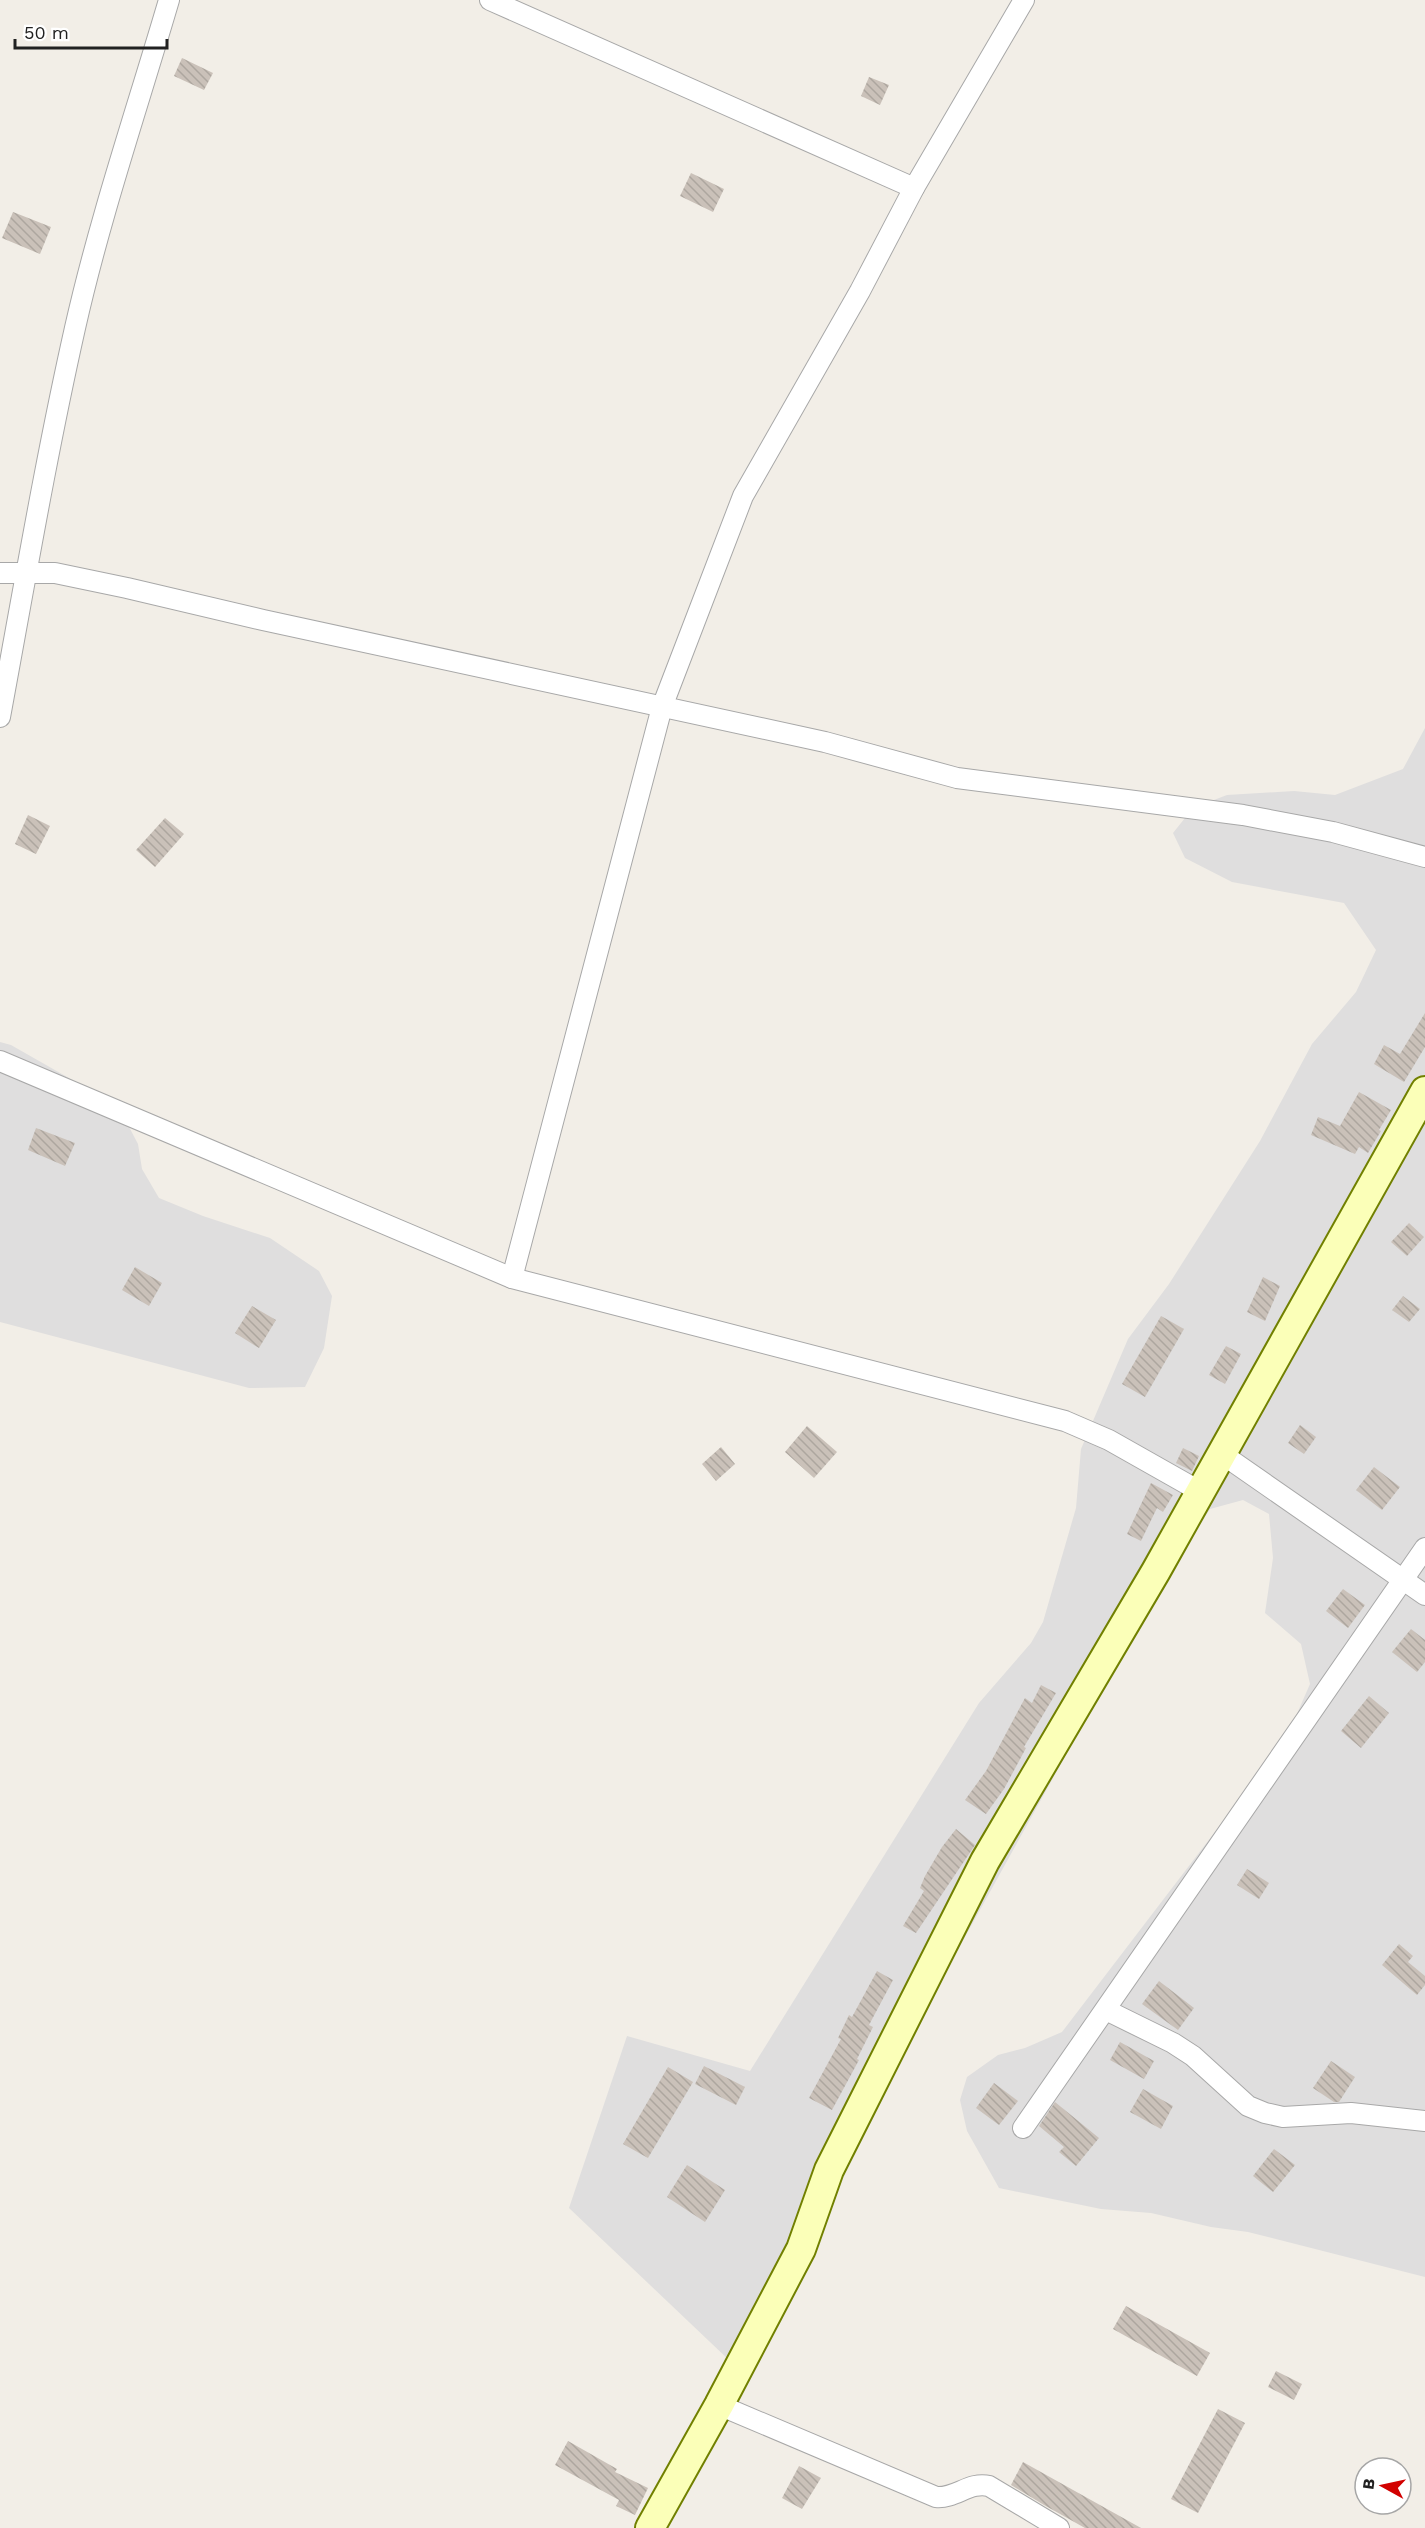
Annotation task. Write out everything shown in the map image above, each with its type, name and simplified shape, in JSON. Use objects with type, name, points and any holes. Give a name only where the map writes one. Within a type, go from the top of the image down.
[{"type":"main road","points":[[650,2528],[719,2405],[801,2249],[829,2170],[985,1861],[1201,1492],[1425,1091]]},
{"type":"street","points":[[0,717],[76,326],[112,190],[169,0]]},
{"type":"street","points":[[490,0],[914,188]]},
{"type":"street","points":[[512,1278],[662,707],[743,496],[860,291],[914,188],[1024,0]]},
{"type":"street","points":[[0,573],[55,573],[127,588],[263,620],[825,742],[957,778],[1243,815],[1333,832],[1425,857]]},
{"type":"street","points":[[0,1062],[512,1278],[1065,1421],[1109,1440],[1201,1492]]},
{"type":"street","points":[[1222,1454],[1425,1595]]},
{"type":"street","points":[[1023,2128],[1425,1548]]},
{"type":"street","points":[[1106,2010],[1173,2043],[1193,2056],[1248,2106],[1264,2113],[1283,2117],[1351,2113],[1425,2121]]},
{"type":"street","points":[[719,2405],[936,2497],[950,2496],[976,2485],[989,2486],[1038,2523],[1059,2528]]},
{"type":"shaded area","points":[[1425,728],[1425,2277],[1248,2232],[1211,2227],[1151,2213],[1101,2209],[999,2188],[967,2131],[960,2100],[967,2077],[998,2055],[1025,2048],[1062,2032],[1273,1756],[1296,1716],[1310,1684],[1301,1644],[1265,1613],[1273,1558],[1269,1514],[1243,1500],[1210,1509],[1155,1594],[730,2361],[569,2208],[627,2036],[750,2071],[979,1703],[1031,1643],[1043,1622],[1076,1508],[1081,1449],[1128,1339],[1169,1284],[1260,1141],[1312,1044],[1356,992],[1376,950],[1344,903],[1232,882],[1185,858],[1173,833],[1193,808],[1227,795],[1294,791],[1335,795],[1403,769]]},
{"type":"shaded area","points":[[0,1042],[11,1045],[118,1106],[138,1144],[142,1169],[159,1198],[203,1216],[270,1238],[319,1271],[332,1296],[324,1348],[305,1387],[249,1388],[0,1322]]},
{"type":"building","points":[[182,58],[213,73],[204,90],[174,76]]},
{"type":"building","points":[[869,77],[889,85],[880,105],[861,96]]},
{"type":"building","points":[[691,173],[724,189],[713,212],[680,196]]},
{"type":"building","points":[[13,212],[51,227],[40,254],[2,238]]},
{"type":"building","points":[[28,815],[50,826],[36,854],[15,844]]},
{"type":"building","points":[[165,818],[184,834],[155,867],[136,850]]},
{"type":"building","points":[[1425,1013],[1425,1047],[1404,1082],[1374,1064],[1384,1045],[1400,1054]]},
{"type":"building","points":[[1359,1092],[1391,1110],[1368,1153],[1359,1147],[1355,1154],[1311,1135],[1318,1117],[1340,1126]]},
{"type":"building","points":[[36,1128],[75,1143],[65,1166],[28,1150]]},
{"type":"building","points":[[1409,1223],[1424,1237],[1407,1256],[1391,1242]]},
{"type":"building","points":[[135,1267],[162,1283],[149,1306],[122,1290]]},
{"type":"building","points":[[1263,1277],[1280,1286],[1265,1321],[1247,1312]]},
{"type":"building","points":[[1403,1296],[1420,1309],[1409,1322],[1392,1310]]},
{"type":"building","points":[[252,1306],[276,1320],[259,1348],[235,1333]]},
{"type":"building","points":[[1161,1316],[1184,1329],[1145,1397],[1122,1384]]},
{"type":"building","points":[[1226,1346],[1241,1354],[1225,1384],[1209,1375]]},
{"type":"building","points":[[1300,1425],[1316,1437],[1304,1454],[1288,1443]]},
{"type":"building","points":[[807,1426],[837,1452],[814,1478],[785,1452]]},
{"type":"building","points":[[721,1447],[735,1464],[716,1481],[702,1464]]},
{"type":"building","points":[[1183,1448],[1199,1456],[1192,1471],[1176,1463]]},
{"type":"building","points":[[1374,1467],[1400,1487],[1382,1510],[1356,1490]]},
{"type":"building","points":[[1151,1483],[1173,1495],[1163,1512],[1157,1508],[1141,1541],[1127,1534]]},
{"type":"building","points":[[1343,1589],[1365,1605],[1348,1628],[1326,1611]]},
{"type":"building","points":[[1411,1629],[1425,1640],[1425,1662],[1417,1672],[1392,1652]]},
{"type":"building","points":[[1041,1685],[1056,1693],[1024,1747],[1026,1748],[1004,1789],[986,1814],[965,1800],[986,1771],[1025,1698],[1032,1703]]},
{"type":"building","points":[[1369,1696],[1389,1713],[1361,1748],[1341,1731]]},
{"type":"building","points":[[956,1829],[975,1845],[916,1933],[903,1926],[924,1891],[920,1888],[925,1876]]},
{"type":"building","points":[[1247,1869],[1269,1883],[1259,1899],[1237,1885]]},
{"type":"building","points":[[1399,1944],[1413,1956],[1408,1962],[1425,1976],[1425,1985],[1417,1995],[1382,1965]]},
{"type":"building","points":[[877,1971],[893,1980],[869,2025],[873,2027],[857,2059],[859,2060],[832,2110],[809,2098],[841,2039],[838,2038],[849,2015],[852,2017]]},
{"type":"building","points":[[1159,1981],[1194,2008],[1178,2030],[1142,2004]]},
{"type":"building","points":[[1120,2042],[1154,2061],[1144,2079],[1110,2060]]},
{"type":"building","points":[[1331,2061],[1355,2077],[1339,2102],[1334,2102],[1313,2088]]},
{"type":"building","points":[[704,2066],[745,2087],[736,2105],[695,2084]]},
{"type":"building","points":[[668,2067],[693,2082],[648,2158],[623,2144]]},
{"type":"building","points":[[994,2083],[1018,2101],[999,2125],[976,2108]]},
{"type":"building","points":[[1143,2089],[1173,2106],[1161,2129],[1130,2112]]},
{"type":"building","points":[[1055,2102],[1099,2138],[1076,2166],[1059,2152],[1064,2147],[1039,2126]]},
{"type":"building","points":[[1274,2149],[1295,2165],[1273,2192],[1253,2176]]},
{"type":"building","points":[[687,2165],[725,2190],[705,2222],[667,2197]]},
{"type":"building","points":[[1126,2306],[1210,2353],[1197,2376],[1113,2329]]},
{"type":"building","points":[[1276,2371],[1302,2384],[1294,2400],[1268,2387]]},
{"type":"building","points":[[1218,2409],[1245,2423],[1198,2513],[1171,2499]]},
{"type":"building","points":[[568,2441],[617,2469],[615,2472],[648,2488],[635,2515],[616,2506],[619,2500],[555,2465]]},
{"type":"building","points":[[1023,2462],[1141,2528],[1085,2528],[1011,2485]]},
{"type":"building","points":[[799,2466],[821,2478],[802,2509],[782,2498]]}]
